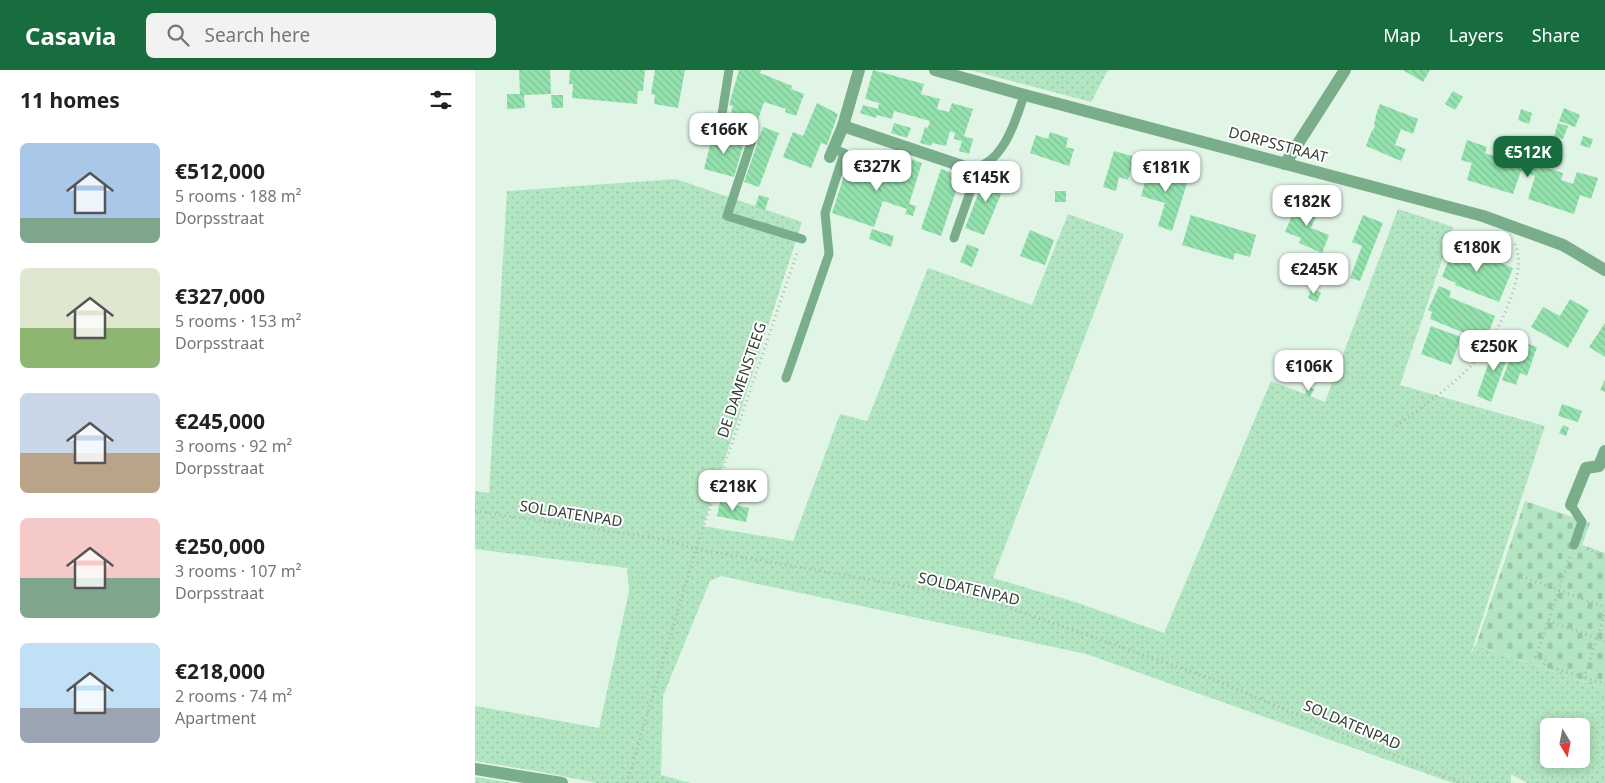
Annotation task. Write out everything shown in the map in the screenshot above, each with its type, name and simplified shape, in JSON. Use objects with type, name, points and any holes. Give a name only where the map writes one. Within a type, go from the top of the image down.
[{"type":"street","points":[[831,153],[843,126],[859,70]]},
{"type":"street","name":"DORPSSTRAAT","points":[[935,70],[1483,216],[1563,245],[1605,270]]},
{"type":"street","points":[[1285,164],[1345,70]]},
{"type":"street","points":[[843,126],[970,167]]},
{"type":"street","points":[[1571,505],[1586,468],[1599,466],[1605,451]]},
{"type":"street","points":[[475,769],[562,783]]},
{"type":"lane","points":[[729,70],[719,127],[752,140],[727,216],[802,239]]},
{"type":"lane","points":[[954,238],[973,184],[970,167],[990,161],[1004,144],[1024,95]]},
{"type":"lane","points":[[786,378],[829,254],[825,213],[844,153],[831,153]]},
{"type":"lane","points":[[1571,505],[1582,522],[1574,545]]},
{"type":"path","points":[[1396,426],[1452,384],[1479,359],[1490,344],[1504,318],[1516,283],[1519,254],[1514,241],[1516,227]]},
{"type":"path","name":"DE DAMENSTEEG","points":[[627,783],[696,549],[802,239]]},
{"type":"path","name":"SOLDATENPAD","points":[[475,511],[662,539],[696,549],[996,603],[1212,679],[1464,783]]},
{"type":"path","points":[[1605,556],[1574,545],[1536,657],[1545,660],[1544,665],[1605,684]]},
{"type":"path","points":[[1526,578],[1605,608]]},
{"type":"path","points":[[1584,678],[1605,614]]},
{"type":"path","points":[[1548,621],[1605,641]]},
{"type":"green space","points":[[970,70],[1108,70],[1091,102]]},
{"type":"green space","points":[[676,179],[802,222],[703,526],[793,541],[840,414],[867,421],[928,268],[1032,305],[1068,214],[1124,234],[993,578],[1075,602],[1164,633],[1271,381],[1325,402],[1398,209],[1453,227],[1400,385],[1545,426],[1470,656],[1475,645],[1605,689],[1605,783],[1527,783],[1511,774],[1511,783],[1453,783],[1086,654],[721,576],[710,581],[663,696],[661,775],[690,783],[597,783],[475,761],[475,706],[599,728],[629,591],[627,568],[475,549],[475,491],[489,493],[507,191]]},
{"type":"green space","points":[[1525,501],[1590,523],[1582,545],[1605,553],[1605,689],[1476,645]]},
{"type":"green space","points":[[475,777],[513,783],[475,783]]},
{"type":"building","points":[[519,70],[550,70],[551,94],[524,95],[525,108],[507,109],[507,94],[520,94]]},
{"type":"building","points":[[570,70],[645,70],[643,91],[638,91],[637,104],[572,98],[573,84],[569,84]]},
{"type":"building","points":[[655,70],[685,70],[678,108],[654,104],[655,95],[651,94]]},
{"type":"building","points":[[739,70],[761,70],[760,73],[792,86],[791,89],[804,94],[796,116],[785,112],[786,109],[764,102],[754,131],[728,122],[733,106],[729,105]]},
{"type":"building","points":[[873,70],[924,84],[921,94],[940,99],[937,109],[949,112],[952,103],[973,109],[964,136],[973,139],[969,154],[959,151],[962,141],[954,139],[955,133],[950,131],[946,146],[932,143],[931,146],[920,143],[925,127],[928,128],[930,121],[894,111],[892,119],[877,115],[876,118],[860,113],[863,105],[878,109],[879,103],[865,99]]},
{"type":"building","points":[[1403,70],[1430,70],[1423,82]]},
{"type":"building","points":[[1453,91],[1463,97],[1455,110],[1445,104]]},
{"type":"building","points":[[551,95],[563,95],[563,108],[552,108]]},
{"type":"building","points":[[817,103],[838,114],[827,145],[821,143],[811,168],[783,157],[793,132],[803,136]]},
{"type":"building","points":[[1380,104],[1418,119],[1413,134],[1401,129],[1395,145],[1406,149],[1401,161],[1366,146],[1375,125],[1375,118]]},
{"type":"building","points":[[1564,108],[1580,115],[1575,127],[1559,121]]},
{"type":"building","points":[[1521,109],[1532,113],[1529,124],[1518,120]]},
{"type":"building","points":[[894,123],[911,128],[907,138],[891,133]]},
{"type":"building","points":[[1558,123],[1568,126],[1563,139],[1554,136]]},
{"type":"building","points":[[763,127],[779,133],[759,187],[744,182]]},
{"type":"building","points":[[1050,132],[1068,138],[1066,147],[1074,149],[1069,166],[1030,153],[1036,135],[1048,139]]},
{"type":"building","points":[[713,133],[744,143],[734,177],[704,169]]},
{"type":"building","points":[[1583,136],[1593,139],[1590,148],[1580,145]]},
{"type":"building","points":[[1467,140],[1487,147],[1485,153],[1515,163],[1519,151],[1549,160],[1547,168],[1563,173],[1561,180],[1573,184],[1577,172],[1598,178],[1591,199],[1580,195],[1574,214],[1528,199],[1535,176],[1528,173],[1521,171],[1513,194],[1467,180],[1472,163],[1461,160]]},
{"type":"building","points":[[1114,151],[1135,157],[1128,180],[1119,177],[1116,191],[1103,187]]},
{"type":"building","points":[[897,154],[922,163],[909,204],[916,206],[913,216],[905,214],[907,209],[883,201],[874,227],[832,213],[847,167],[888,180]]},
{"type":"building","points":[[1150,165],[1187,177],[1190,174],[1172,231],[1158,226],[1165,203],[1141,196]]},
{"type":"building","points":[[941,169],[961,176],[941,236],[921,229]]},
{"type":"building","points":[[987,171],[1004,178],[1001,186],[1004,187],[984,235],[965,228]]},
{"type":"building","points":[[1055,191],[1066,191],[1066,202],[1055,202]]},
{"type":"building","points":[[759,195],[769,198],[765,210],[755,207]]},
{"type":"building","points":[[1298,201],[1319,209],[1311,228],[1329,235],[1322,253],[1299,243],[1301,238],[1285,232]]},
{"type":"building","points":[[1191,215],[1256,235],[1250,257],[1235,253],[1233,260],[1182,245]]},
{"type":"building","points":[[1363,215],[1383,223],[1360,281],[1350,278],[1362,246],[1352,242]]},
{"type":"building","points":[[872,229],[894,236],[891,247],[869,239]]},
{"type":"building","points":[[1030,230],[1054,240],[1045,265],[1020,256]]},
{"type":"building","points":[[967,244],[979,249],[972,267],[960,262]]},
{"type":"building","points":[[1455,244],[1513,268],[1499,302],[1455,285],[1456,283],[1442,277]]},
{"type":"building","points":[[1301,264],[1313,269],[1308,282],[1296,277]]},
{"type":"building","points":[[1439,286],[1451,291],[1449,297],[1495,316],[1488,334],[1477,330],[1474,337],[1430,319],[1432,312],[1428,310]]},
{"type":"building","points":[[1312,288],[1321,293],[1317,302],[1308,298]]},
{"type":"building","points":[[1570,299],[1589,310],[1568,348],[1531,327],[1543,307],[1560,316]]},
{"type":"building","points":[[1605,323],[1605,357],[1589,347]]},
{"type":"building","points":[[1431,326],[1461,337],[1451,365],[1421,354]]},
{"type":"building","points":[[1517,340],[1537,347],[1527,376],[1520,373],[1516,385],[1502,380]]},
{"type":"building","points":[[1496,342],[1511,348],[1491,402],[1477,396]]},
{"type":"building","points":[[1605,380],[1605,392],[1600,390]]},
{"type":"building","points":[[1308,386],[1314,389],[1310,397],[1305,395]]},
{"type":"building","points":[[1562,404],[1582,411],[1578,422],[1558,416]]},
{"type":"building","points":[[1563,425],[1569,428],[1566,436],[1559,433]]},
{"type":"building","points":[[720,502],[749,508],[746,522],[717,516]]}]
